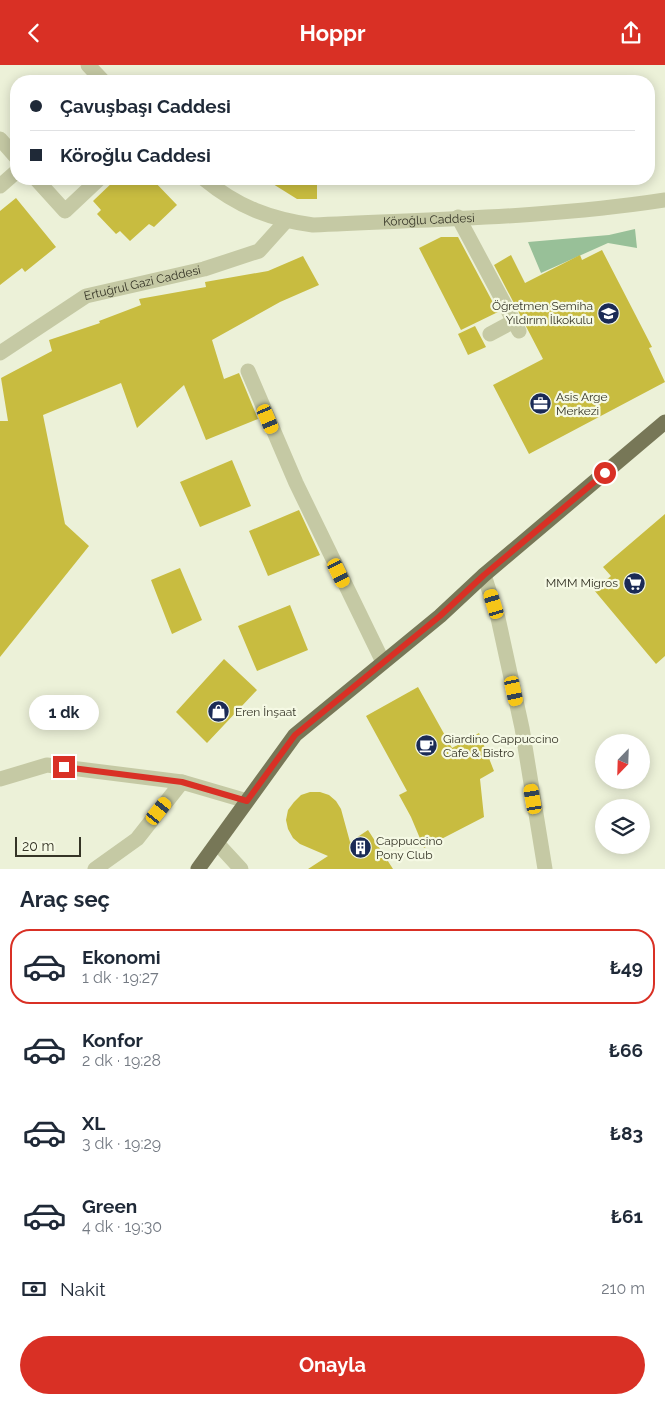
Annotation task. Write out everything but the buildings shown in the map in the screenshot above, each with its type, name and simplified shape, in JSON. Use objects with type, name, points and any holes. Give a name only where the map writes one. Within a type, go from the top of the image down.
[{"type":"main road","points":[[198,869],[295,735],[440,616],[484,575],[665,422]]},
{"type":"street","points":[[88,65],[97,75]]},
{"type":"street","points":[[0,139],[10,150]]},
{"type":"street","points":[[0,186],[10,177]]},
{"type":"street","points":[[41,185],[65,211],[93,185]]},
{"type":"street","name":"Köroğlu Caddesi","points":[[212,185],[254,211],[286,221],[313,225],[619,207],[665,199]]},
{"type":"street","points":[[458,217],[517,326],[490,334]]},
{"type":"street","name":"Ertuğrul Gazi Caddesi","points":[[0,353],[86,296],[204,269],[259,251],[286,221]]},
{"type":"street","points":[[248,371],[296,483],[383,662]]},
{"type":"street","points":[[484,575],[498,618],[522,728],[545,869]]},
{"type":"street","points":[[0,779],[47,765],[182,782],[247,801]]},
{"type":"street","points":[[95,869],[137,839],[182,782]]},
{"type":"street","points":[[217,843],[241,869]]},
{"type":"green space","points":[[635,229],[637,248],[608,243],[541,273],[528,242],[609,235]]},
{"type":"place","name":"Öğretmen Semiha Yıldırım İlkokulu","points":[[609,313]]},
{"type":"place","name":"Asis Arge Merkezi","points":[[540,404]]},
{"type":"place","name":"MMM Migros","points":[[634,583]]},
{"type":"place","name":"Eren İnşaat","points":[[219,712]]},
{"type":"place","name":"Giardino Cappuccino Cafe & Bistro","points":[[427,746]]},
{"type":"place","name":"Cappuccino Pony Club","points":[[360,848]]},
{"type":"route","points":[[64,767],[182,782],[247,801],[295,735],[440,616],[484,575],[605,473]]}]
